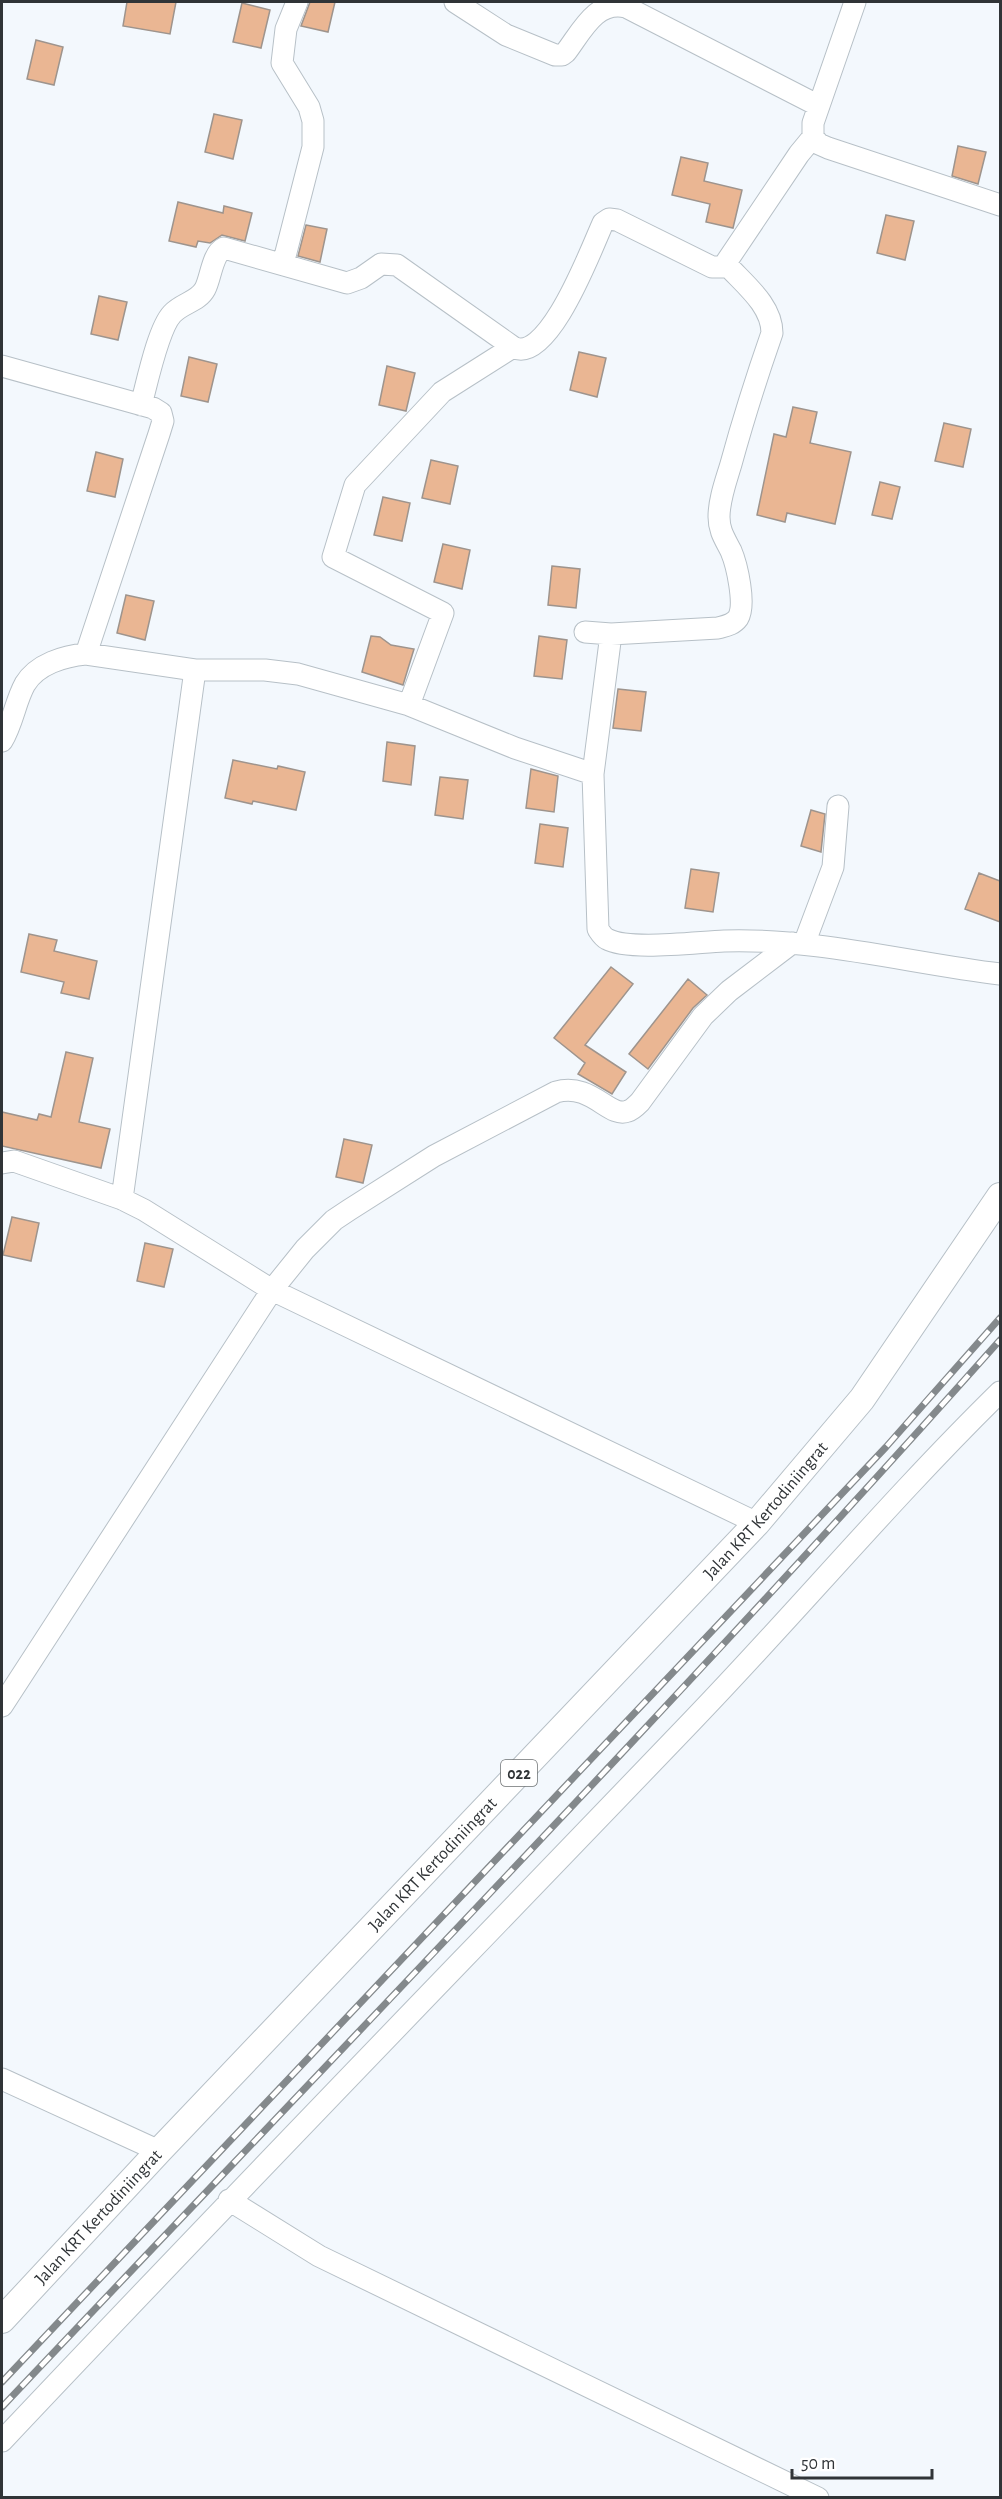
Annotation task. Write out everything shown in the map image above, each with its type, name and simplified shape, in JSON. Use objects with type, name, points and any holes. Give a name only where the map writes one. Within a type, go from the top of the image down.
[{"type":"main road","name":"Jalan KRT Kertodiniingrat","points":[[2,2320],[159,2151],[757,1523],[862,1399],[1000,1196]]},
{"type":"street","points":[[283,264],[313,147],[314,134],[309,107],[282,63],[286,29],[297,2]]},
{"type":"street","points":[[455,2],[506,35],[555,55],[562,55],[566,52],[596,12],[611,5],[626,7],[819,106]]},
{"type":"street","points":[[855,2],[813,123],[813,137],[819,144],[828,148],[1000,205]]},
{"type":"street","points":[[141,405],[164,328],[171,315],[204,291],[220,250],[229,249],[347,283],[361,278],[381,264],[397,265],[513,347],[519,350],[530,348],[554,324],[603,223],[609,219],[622,222],[712,267],[727,265],[799,153],[813,137]]},
{"type":"street","points":[[585,632],[610,634],[718,627],[729,625],[738,617],[741,602],[738,576],[731,553],[720,532],[720,501],[744,417],[772,333],[772,324],[760,301],[727,265]]},
{"type":"street","points":[[409,705],[442,613],[333,557],[356,485],[442,392],[513,347]]},
{"type":"street","points":[[2,366],[141,405],[161,413],[163,421],[86,654]]},
{"type":"street","points":[[610,634],[593,774],[596,912],[598,929],[604,938],[617,943],[636,944],[728,941],[798,943],[1000,974]]},
{"type":"street","points":[[2,741],[9,729],[25,685],[34,672],[69,656],[86,654],[195,670],[265,670],[298,674],[409,705],[515,748],[593,774]]},
{"type":"street","points":[[122,1199],[195,670]]},
{"type":"street","points":[[2,1706],[272,1290],[305,1249],[334,1220],[434,1155],[556,1092],[573,1090],[594,1097],[618,1112],[628,1112],[640,1102],[703,1016],[729,991],[798,943],[833,867],[838,807]]},
{"type":"street","points":[[2,1163],[14,1161],[122,1199],[144,1210],[272,1290],[757,1523]]},
{"type":"street","points":[[2,2441],[229,2200],[696,1718],[950,1442],[1000,1392]]},
{"type":"street","points":[[2,2079],[159,2151]]},
{"type":"street","points":[[229,2200],[320,2256],[818,2498]]},
{"type":"building","points":[[127,2],[176,2],[170,34],[123,26]]},
{"type":"building","points":[[310,2],[335,2],[328,32],[301,26]]},
{"type":"building","points":[[242,3],[270,10],[261,48],[233,42]]},
{"type":"building","points":[[36,40],[63,47],[54,85],[27,79]]},
{"type":"building","points":[[214,114],[242,120],[233,159],[205,152]]},
{"type":"building","points":[[958,146],[986,152],[978,184],[952,176]]},
{"type":"building","points":[[681,157],[708,163],[704,181],[742,190],[733,228],[706,222],[710,204],[672,195]]},
{"type":"building","points":[[178,202],[223,213],[224,206],[252,213],[245,241],[222,235],[210,243],[198,241],[196,247],[169,241]]},
{"type":"building","points":[[886,215],[914,221],[905,260],[877,253]]},
{"type":"building","points":[[306,225],[327,229],[320,262],[298,256]]},
{"type":"building","points":[[99,296],[127,302],[118,340],[91,334]]},
{"type":"building","points":[[579,352],[606,358],[597,397],[570,390]]},
{"type":"building","points":[[189,357],[217,364],[208,402],[181,396]]},
{"type":"building","points":[[387,366],[415,373],[406,411],[379,405]]},
{"type":"building","points":[[793,407],[817,412],[810,443],[851,452],[835,524],[787,513],[785,522],[757,515],[774,434],[786,437]]},
{"type":"building","points":[[944,423],[971,429],[963,467],[935,461]]},
{"type":"building","points":[[96,452],[123,459],[115,497],[87,491]]},
{"type":"building","points":[[431,460],[458,466],[450,504],[422,498]]},
{"type":"building","points":[[880,482],[900,487],[892,519],[872,515]]},
{"type":"building","points":[[383,497],[410,503],[402,541],[374,535]]},
{"type":"building","points":[[443,544],[470,550],[462,589],[434,582]]},
{"type":"building","points":[[552,566],[580,569],[576,608],[548,605]]},
{"type":"building","points":[[126,595],[154,601],[145,640],[117,633]]},
{"type":"building","points":[[371,636],[380,637],[391,645],[414,649],[403,685],[362,672]]},
{"type":"building","points":[[539,636],[567,640],[562,679],[534,676]]},
{"type":"building","points":[[618,689],[646,692],[641,731],[613,728]]},
{"type":"building","points":[[387,742],[415,746],[411,785],[383,781]]},
{"type":"building","points":[[233,760],[305,772],[296,810],[225,798]]},
{"type":"building","points":[[531,769],[558,776],[554,812],[526,808]]},
{"type":"building","points":[[440,777],[468,780],[463,819],[435,815]]},
{"type":"building","points":[[811,810],[825,814],[821,852],[801,846]]},
{"type":"building","points":[[540,824],[568,828],[563,867],[535,863]]},
{"type":"building","points":[[691,869],[719,873],[713,912],[685,908]]},
{"type":"building","points":[[979,873],[1000,881],[1000,922],[965,909]]},
{"type":"building","points":[[29,934],[57,940],[54,951],[97,961],[89,999],[61,993],[64,982],[21,972]]},
{"type":"building","points":[[611,967],[633,984],[585,1045],[626,1072],[612,1094],[578,1074],[585,1063],[554,1038]]},
{"type":"building","points":[[688,979],[707,995],[693,1008],[648,1069],[629,1054]]},
{"type":"building","points":[[66,1052],[93,1058],[79,1122],[110,1129],[101,1168],[2,1146],[2,1112],[37,1120],[39,1114],[51,1117]]},
{"type":"building","points":[[344,1139],[372,1145],[363,1183],[336,1177]]},
{"type":"building","points":[[12,1217],[39,1223],[31,1261],[3,1255]]},
{"type":"building","points":[[145,1243],[173,1249],[164,1287],[137,1281]]},
{"type":"railway","points":[[2,2382],[886,1447],[1000,1318]]},
{"type":"railway","points":[[2,2407],[630,1744],[878,1476],[1000,1340]]}]
